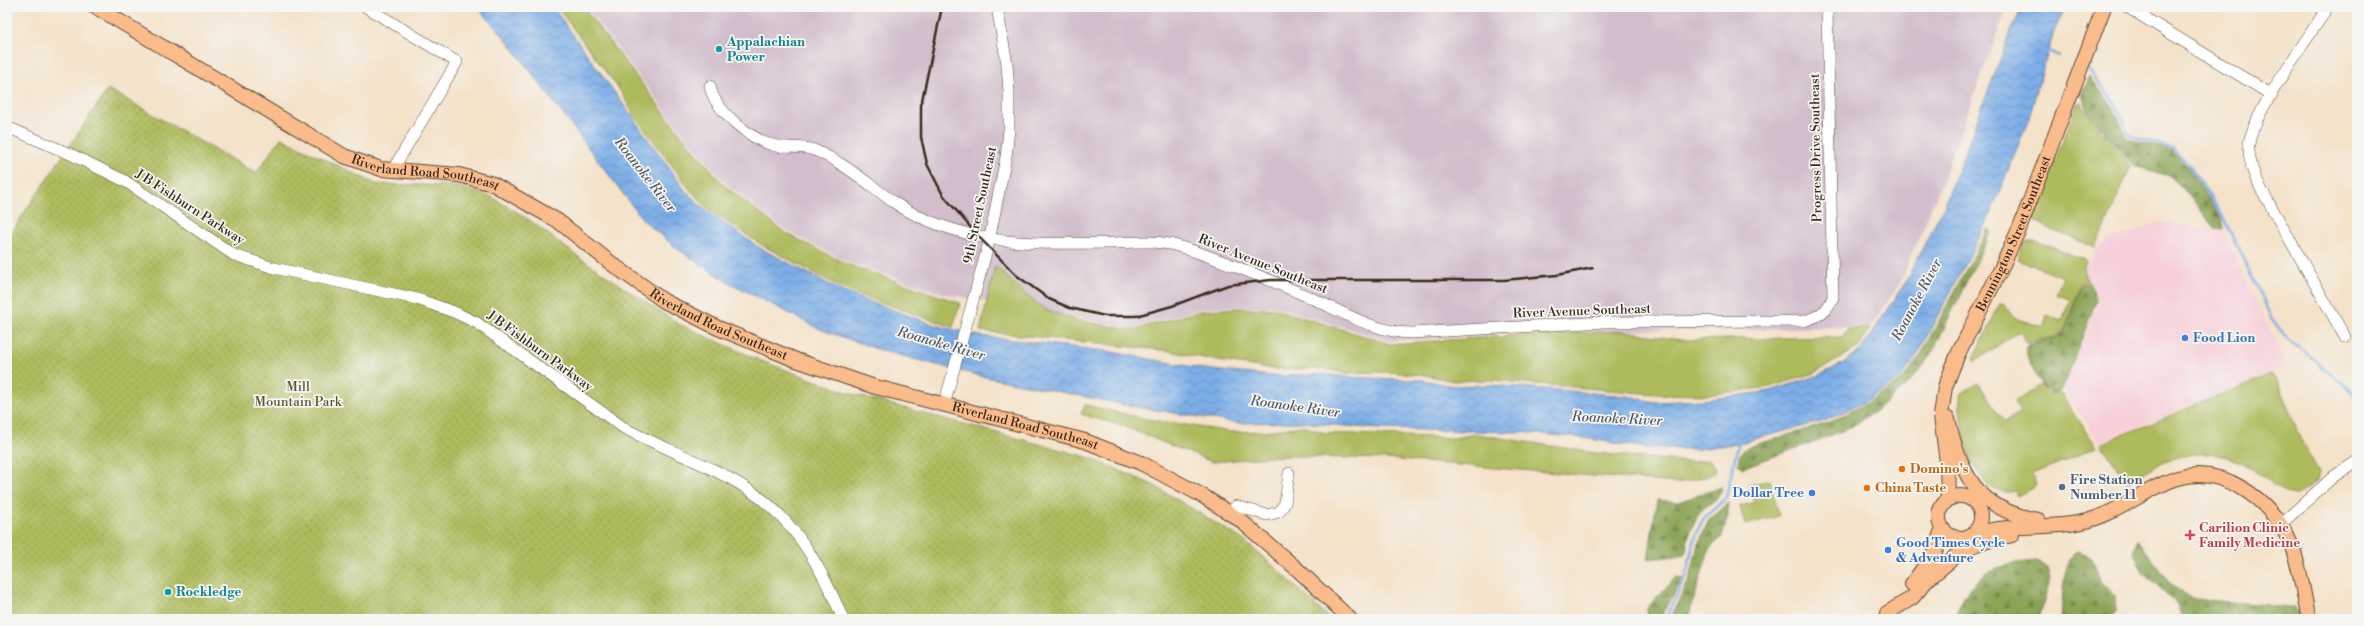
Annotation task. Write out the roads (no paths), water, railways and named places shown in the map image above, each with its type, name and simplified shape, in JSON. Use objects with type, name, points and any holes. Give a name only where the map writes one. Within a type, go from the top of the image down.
[{"type":"main road","name":"Riverland Road Southeast","points":[[96,7],[333,150],[366,165],[392,171],[459,175],[493,184],[558,221],[639,284],[691,315],[835,375],[1085,441],[1110,450],[1173,479],[1229,513],[1265,540],[1350,619]]},
{"type":"main road","name":"Bennington Street Southeast","points":[[1948,499],[1948,462],[1941,416],[1945,387],[1958,354],[2000,271],[2020,227],[2104,7]]},
{"type":"main road","points":[[1944,398],[1951,433],[1967,476],[1983,497],[2011,514],[2066,524]]},
{"type":"main road","name":"Bennington Street Southeast","points":[[1948,462],[1965,496]]},
{"type":"main road","points":[[1885,616],[1912,598],[1928,578],[1963,550],[1979,543],[2001,537],[2063,531],[2126,504],[2164,484],[2179,478],[2205,475],[2231,482],[2243,488],[2261,502],[2280,525],[2295,556],[2309,619]]},
{"type":"main road","points":[[1885,616],[1921,574],[1948,550],[1968,537],[1978,529],[1982,521],[1981,512],[1977,504],[1965,496],[1956,496],[1948,499],[1940,511],[1940,524],[1942,529],[1952,537],[1968,537],[1988,530],[2021,526],[2082,522]]},
{"type":"main road","points":[[1981,512],[1994,519],[2021,526]]},
{"type":"main road","points":[[1921,574],[1935,552],[1942,529]]},
{"type":"street","points":[[366,7],[458,62],[392,171]]},
{"type":"street","name":"9th Street Southeast","points":[[944,405],[972,306],[989,238],[1004,164],[1009,130],[1007,64],[996,7]]},
{"type":"street","name":"Progress Drive Southeast","points":[[1828,7],[1834,289]]},
{"type":"street","points":[[2126,7],[2272,95]]},
{"type":"street","points":[[2328,7],[2272,95],[2253,130],[2249,142],[2250,162],[2260,187],[2345,337]]},
{"type":"street","name":"River Avenue Southeast","points":[[710,86],[712,96],[718,105],[754,137],[776,146],[804,147],[819,152],[860,176],[913,214],[952,230],[989,238],[1024,243],[1170,244],[1253,273],[1379,328],[1407,333],[1597,322],[1804,322],[1813,319],[1826,310],[1833,297],[1834,289]]},
{"type":"street","name":"J B Fishburn Parkway","points":[[7,127],[89,163],[125,181],[234,254],[274,268],[416,299],[454,312],[477,324],[624,428],[729,478],[768,504],[796,533],[811,553],[825,578],[843,619]]},
{"type":"street","points":[[2280,525],[2333,477],[2357,461]]},
{"type":"street","points":[[1229,513],[1236,506],[1267,514],[1279,512],[1286,503],[1290,473]]},
{"type":"water","name":"Roanoke River","points":[[477,7],[553,7],[685,190],[705,210],[760,248],[846,293],[935,325],[980,336],[1106,351],[1204,369],[1271,376],[1325,374],[1345,377],[1423,380],[1453,386],[1490,385],[1627,396],[1655,402],[1704,400],[1770,391],[1817,376],[1842,364],[1861,350],[1904,285],[1945,204],[2013,26],[2023,7],[2066,7],[2054,31],[2028,121],[1985,227],[1916,357],[1900,379],[1863,403],[1824,421],[1739,443],[1699,449],[1646,448],[1583,438],[1520,432],[1378,429],[1302,422],[1237,423],[1137,407],[980,376],[883,351],[822,330],[730,283],[676,248],[643,220],[506,39]]},
{"type":"waterway","points":[[2046,50],[2059,56]]},
{"type":"waterway","points":[[2086,67],[2116,104],[2128,133],[2134,137],[2173,148],[2190,166],[2223,217],[2272,319],[2284,335],[2348,388],[2357,399]]},
{"type":"waterway","points":[[1665,619],[1686,577],[1693,543],[1701,523],[1705,517],[1726,498],[1739,440]]},
{"type":"railway","points":[[942,7],[921,105],[921,137],[927,164],[943,195],[978,236],[1016,275],[1049,299],[1070,308],[1105,316],[1136,316],[1172,306],[1228,285],[1271,280],[1504,280],[1557,275],[1593,268]]},
{"type":"place","name":"Appalachian Power","points":[[719,49]]},
{"type":"place","name":"Food Lion","points":[[2185,338]]},
{"type":"place","name":"Domino's","points":[[1902,469]]},
{"type":"place","name":"Fire Station Number 11","points":[[2062,487]]},
{"type":"place","name":"China Taste","points":[[1867,488]]},
{"type":"place","name":"Dollar Tree","points":[[1812,493]]},
{"type":"place","name":"Carilion Clinic Family Medicine","points":[[2190,535]]},
{"type":"place","name":"Good Times Cycle & Adventure","points":[[1888,550]]},
{"type":"place","name":"Rockledge","points":[[168,592]]},
{"type":"park label","name":"Mill Mountain Park","points":[[298,394]]}]
